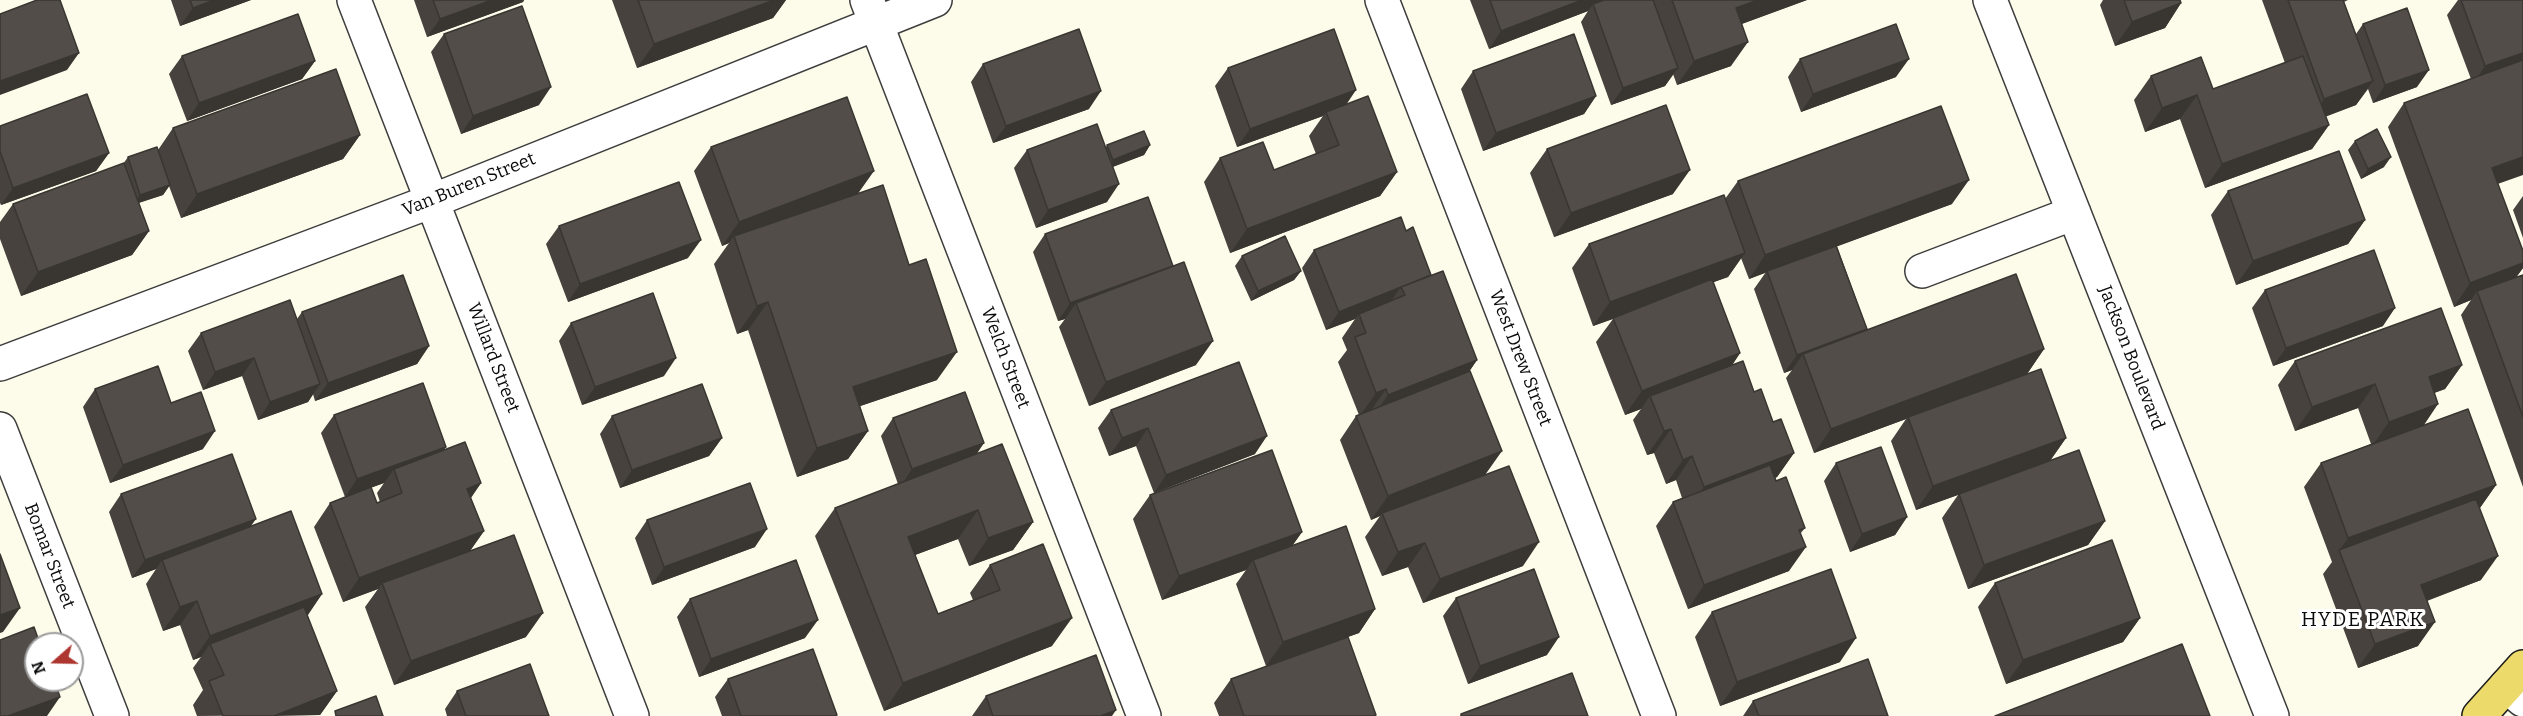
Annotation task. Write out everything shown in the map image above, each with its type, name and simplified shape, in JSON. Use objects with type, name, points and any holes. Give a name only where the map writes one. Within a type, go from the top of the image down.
[{"type":"main road","points":[[2479,716],[2517,684]]},
{"type":"street","name":"Willard Street","points":[[354,0],[632,716]]},
{"type":"street","name":"Van Buren Street","points":[[0,364],[432,201],[872,11],[935,0]]},
{"type":"street","name":"West Drew Street","points":[[1382,0],[1659,716]]},
{"type":"street","name":"Jackson Boulevard","points":[[1990,0],[2272,716]]},
{"type":"street","name":"Welch Street","points":[[872,11],[1144,716]]},
{"type":"street","points":[[1922,271],[2074,213]]},
{"type":"street","name":"Bomar Street","points":[[0,429],[112,716]]},
{"type":"building","points":[[37,0],[60,0],[79,53],[0,81],[0,14]]},
{"type":"building","points":[[190,0],[214,0],[193,8]]},
{"type":"building","points":[[433,0],[492,0],[440,19]]},
{"type":"building","points":[[638,0],[774,0],[654,44]]},
{"type":"building","points":[[1490,0],[1582,0],[1501,31]]},
{"type":"building","points":[[1604,0],[1653,0],[1678,68],[1623,88],[1593,4]]},
{"type":"building","points":[[1672,0],[1758,0],[1736,8],[1748,42],[1694,61]]},
{"type":"building","points":[[2124,0],[2180,0],[2181,3],[2132,22]]},
{"type":"building","points":[[2288,0],[2343,0],[2373,81],[2324,99]]},
{"type":"building","points":[[2461,0],[2523,0],[2523,53],[2485,66]]},
{"type":"building","points":[[522,6],[551,87],[473,116],[444,34]]},
{"type":"building","points":[[2407,8],[2429,70],[2385,85],[2363,24]]},
{"type":"building","points":[[298,14],[315,61],[199,103],[182,56]]},
{"type":"building","points":[[1896,24],[1909,59],[1813,94],[1800,59]]},
{"type":"building","points":[[1079,29],[1101,91],[1006,126],[983,64]]},
{"type":"building","points":[[1334,29],[1356,90],[1250,129],[1228,68]]},
{"type":"building","points":[[1574,34],[1596,96],[1496,133],[1473,71]]},
{"type":"building","points":[[2303,56],[2329,125],[2222,164],[2197,95],[2162,108],[2151,76],[2201,57],[2213,89]]},
{"type":"building","points":[[2523,60],[2523,157],[2492,168],[2523,251],[2523,263],[2470,283],[2404,103]]},
{"type":"building","points":[[336,69],[360,135],[197,194],[173,128]]},
{"type":"building","points":[[87,94],[109,153],[13,188],[0,151],[0,126]]},
{"type":"building","points":[[1368,96],[1397,172],[1247,229],[1220,158],[1263,142],[1274,170],[1339,145],[1326,112]]},
{"type":"building","points":[[847,97],[874,171],[739,222],[711,147]]},
{"type":"building","points":[[1666,105],[1690,170],[1571,213],[1547,149]]},
{"type":"building","points":[[1941,106],[1969,180],[1765,255],[1738,181]]},
{"type":"building","points":[[1097,124],[1119,184],[1048,210],[1027,150]]},
{"type":"building","points":[[2377,129],[2391,157],[2368,169],[2355,141]]},
{"type":"building","points":[[1144,131],[1150,145],[1113,160],[1107,145]]},
{"type":"building","points":[[157,147],[170,185],[140,195],[128,157]]},
{"type":"building","points":[[2339,151],[2365,220],[2253,261],[2228,191]]},
{"type":"building","points":[[124,163],[149,231],[38,272],[13,204]]},
{"type":"building","points":[[679,182],[701,240],[580,284],[559,226]]},
{"type":"building","points":[[883,185],[909,265],[926,259],[957,352],[853,387],[868,431],[817,448],[768,302],[757,306],[734,236]]},
{"type":"building","points":[[1724,195],[1745,253],[1610,302],[1589,244]]},
{"type":"building","points":[[1148,197],[1173,266],[1070,303],[1045,234]]},
{"type":"building","points":[[1401,217],[1406,231],[1413,227],[1431,275],[1339,312],[1314,250]]},
{"type":"building","points":[[1285,236],[1301,271],[1258,291],[1242,256]]},
{"type":"building","points":[[1836,246],[1867,329],[1797,355],[1767,271]]},
{"type":"building","points":[[2374,250],[2395,308],[2286,348],[2265,290]]},
{"type":"building","points":[[1184,262],[1213,341],[1106,382],[1076,303]]},
{"type":"building","points":[[1443,271],[1477,360],[1388,395],[1386,389],[1376,393],[1355,337],[1366,333],[1359,314],[1405,295],[1401,287]]},
{"type":"building","points":[[2016,274],[2044,349],[1831,429],[1803,354]]},
{"type":"building","points":[[403,275],[429,346],[328,383],[302,312]]},
{"type":"building","points":[[2523,275],[2523,417],[2477,291]]},
{"type":"building","points":[[1712,279],[1740,353],[1642,391],[1613,318]]},
{"type":"building","points":[[653,293],[676,358],[595,387],[571,323]]},
{"type":"building","points":[[290,300],[320,384],[270,402],[254,358],[215,372],[201,333]]},
{"type":"building","points":[[2441,308],[2462,365],[2429,377],[2438,404],[2389,422],[2375,384],[2312,407],[2295,361]]},
{"type":"building","points":[[1743,361],[1754,392],[1761,389],[1773,422],[1781,419],[1794,453],[1704,487],[1692,456],[1683,460],[1671,429],[1664,431],[1650,396]]},
{"type":"building","points":[[1239,362],[1267,436],[1166,475],[1148,428],[1122,438],[1111,410]]},
{"type":"building","points":[[158,366],[171,403],[201,392],[215,431],[123,465],[95,389]]},
{"type":"building","points":[[2041,369],[2066,438],[1933,486],[1908,417]]},
{"type":"building","points":[[1470,371],[1502,451],[1388,496],[1356,416]]},
{"type":"building","points":[[423,383],[446,447],[357,479],[334,415]]},
{"type":"building","points":[[702,384],[722,438],[632,470],[612,416]]},
{"type":"building","points":[[965,392],[984,443],[912,469],[893,418]]},
{"type":"building","points":[[2468,409],[2496,485],[2348,538],[2321,463]]},
{"type":"building","points":[[465,442],[481,483],[467,489],[484,531],[359,578],[330,503],[371,487],[377,503],[402,493],[394,469]]},
{"type":"building","points":[[1002,444],[1033,522],[988,538],[978,510],[908,537],[938,614],[1000,590],[990,565],[1043,544],[1072,618],[903,683],[835,508]]},
{"type":"building","points":[[1881,447],[1907,517],[1862,534],[1836,463]]},
{"type":"building","points":[[1272,450],[1302,532],[1179,576],[1150,495]]},
{"type":"building","points":[[2079,450],[2105,521],[1984,565],[1959,494]]},
{"type":"building","points":[[232,454],[256,519],[145,560],[121,494]]},
{"type":"building","points":[[1770,465],[1776,481],[1786,477],[1805,528],[1799,530],[1806,547],[1704,585],[1673,502]]},
{"type":"building","points":[[1509,466],[1539,542],[1440,579],[1425,543],[1398,552],[1382,513]]},
{"type":"building","points":[[750,483],[767,529],[664,567],[647,520]]},
{"type":"building","points":[[2476,499],[2498,556],[2421,585],[2435,622],[2375,644],[2339,550]]},
{"type":"building","points":[[291,511],[322,594],[210,636],[197,601],[180,607],[162,560]]},
{"type":"building","points":[[1346,526],[1375,609],[1283,642],[1253,560]]},
{"type":"building","points":[[514,535],[543,613],[411,661],[382,583]]},
{"type":"building","points":[[2112,540],[2140,618],[2023,660],[1995,583]]},
{"type":"building","points":[[0,554],[20,608],[0,615]]},
{"type":"building","points":[[796,560],[818,620],[711,659],[690,599]]},
{"type":"building","points":[[1534,569],[1559,637],[1480,666],[1456,598]]},
{"type":"building","points":[[1831,569],[1856,638],[1737,682],[1712,612]]},
{"type":"building","points":[[304,607],[337,691],[274,716],[223,716],[209,681],[224,675],[210,644]]},
{"type":"building","points":[[34,627],[36,632],[24,632],[24,692],[58,692],[60,697],[8,716],[0,716],[0,640]]},
{"type":"building","points":[[1348,637],[1376,715],[1244,716],[1231,679]]},
{"type":"building","points":[[2182,644],[2210,716],[1995,716]]},
{"type":"building","points":[[813,649],[837,715],[741,716],[728,679]]},
{"type":"building","points":[[1096,655],[1116,710],[1101,716],[993,716],[986,696]]},
{"type":"building","points":[[1868,659],[1888,716],[1759,716],[1753,701]]},
{"type":"building","points":[[530,664],[549,716],[466,716],[457,691]]},
{"type":"building","points":[[1572,673],[1588,716],[1461,716],[1461,714]]},
{"type":"building","points":[[376,696],[383,716],[336,716],[335,711]]},
{"type":"district","name":"HYDE PARK","points":[[2363,620]]}]
